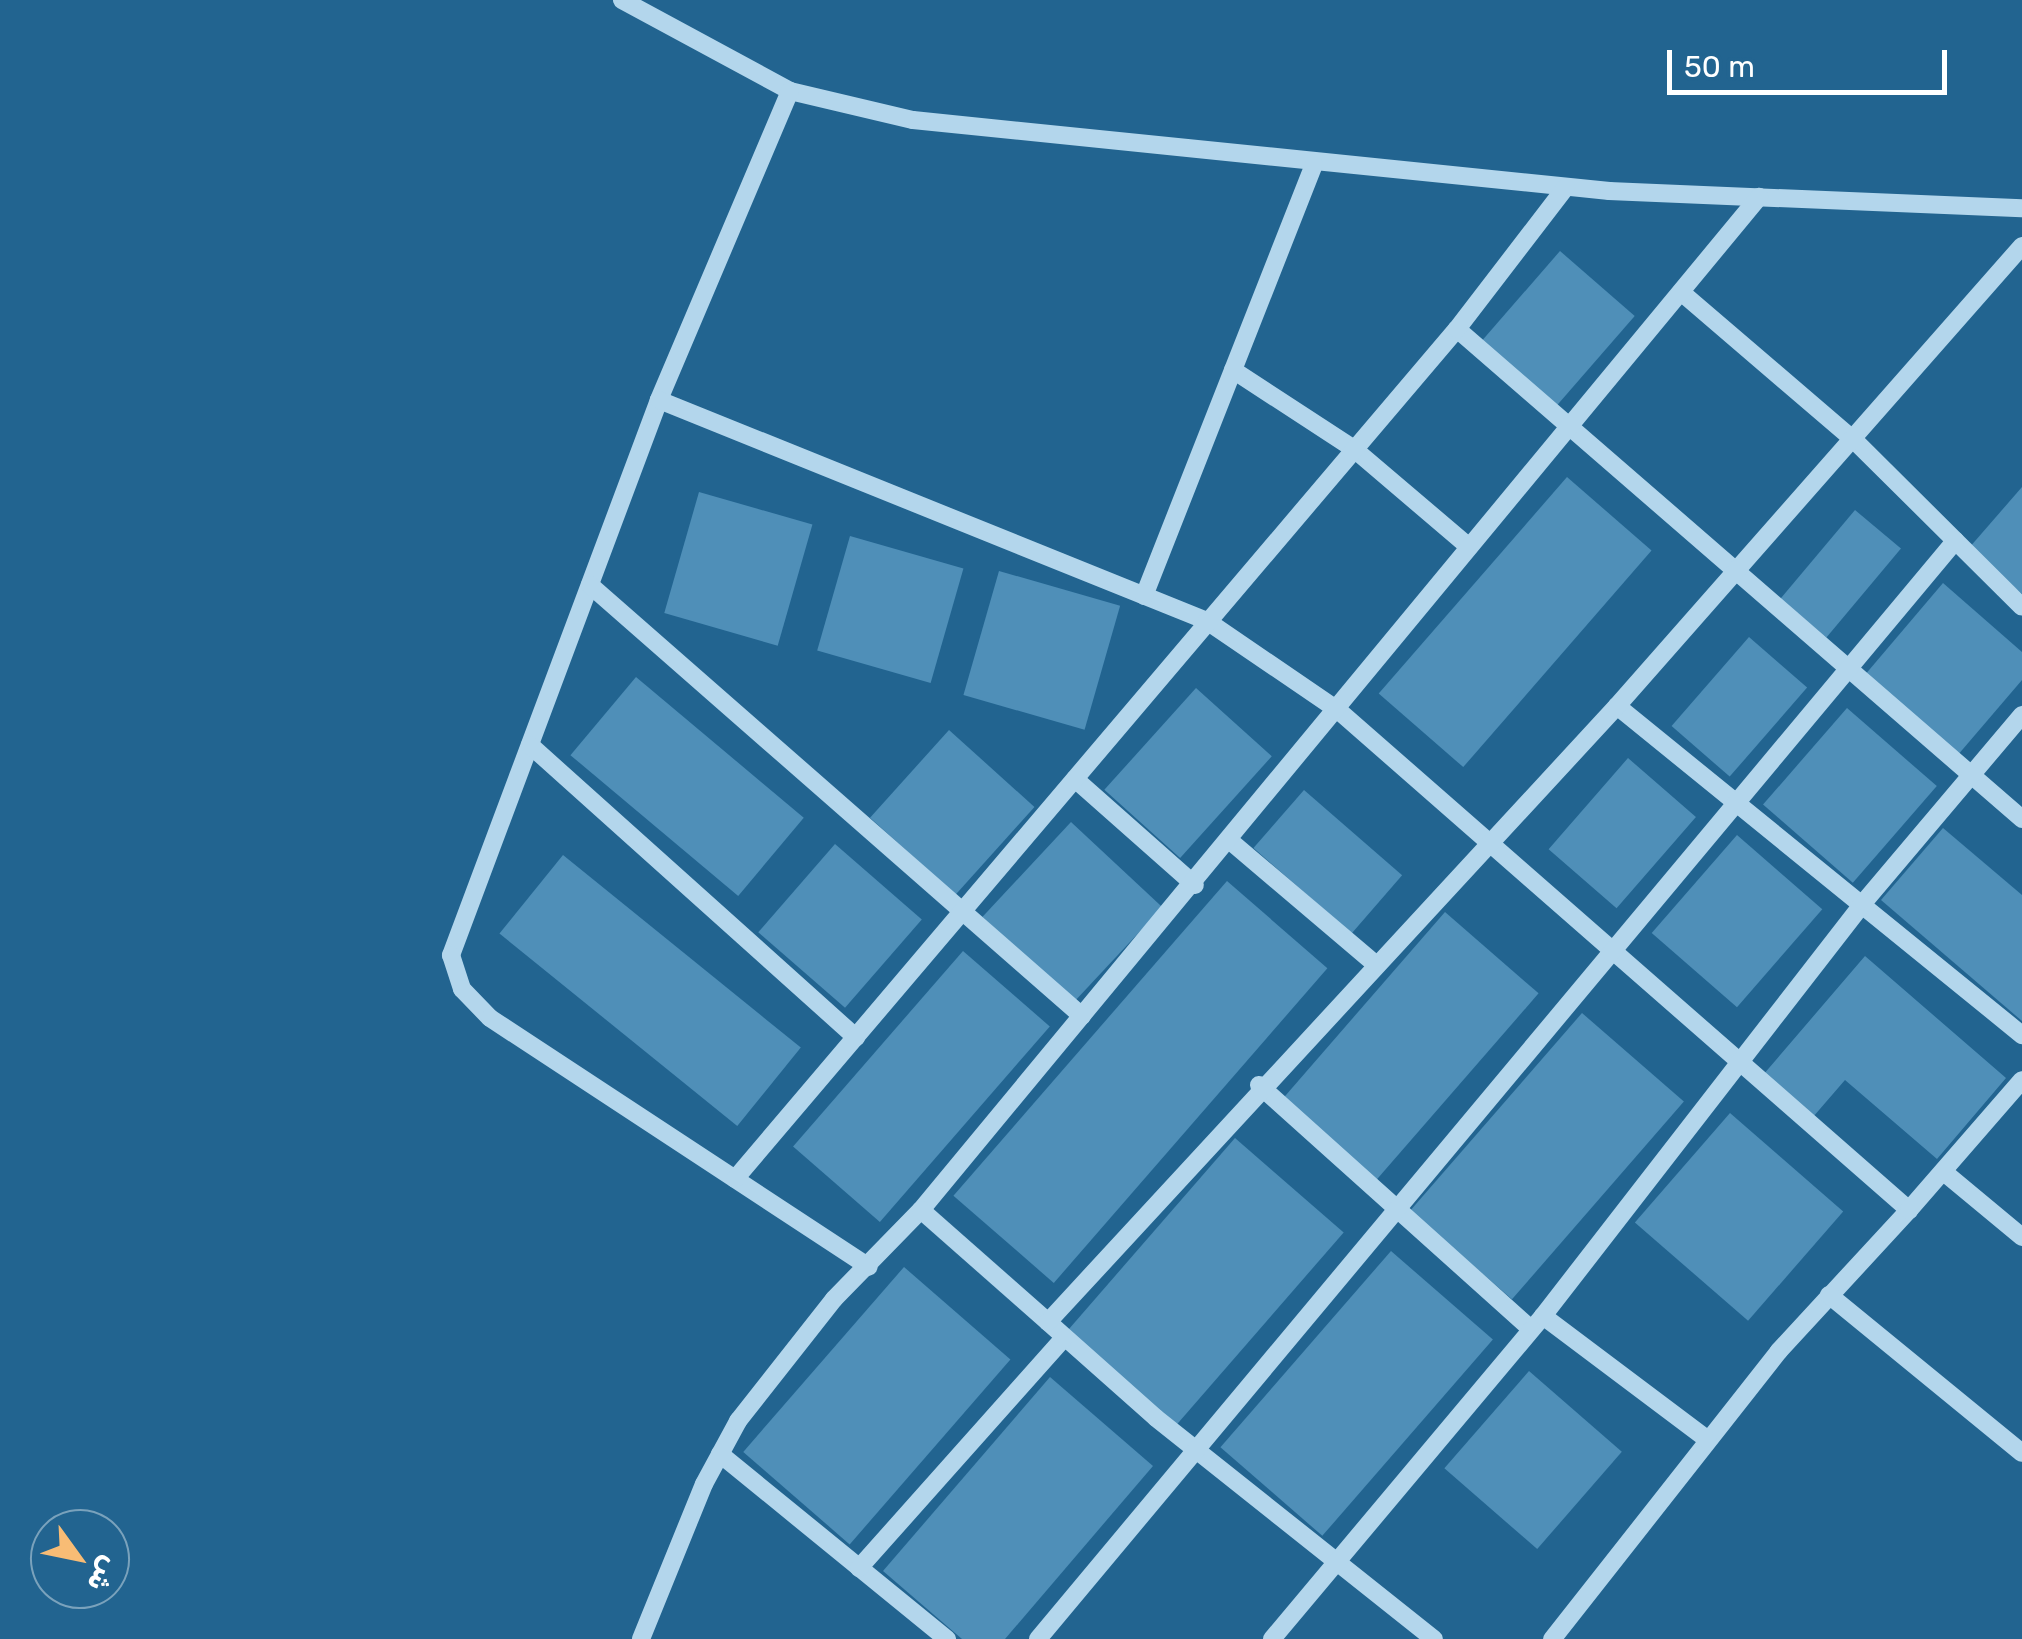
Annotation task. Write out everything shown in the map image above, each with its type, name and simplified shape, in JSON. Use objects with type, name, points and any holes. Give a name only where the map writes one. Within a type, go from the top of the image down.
[{"type":"street","points":[[622,0],[790,91],[914,120],[1566,187],[2022,208]]},
{"type":"street","points":[[790,91],[659,400],[454,940],[453,972],[490,1018],[869,1267]]},
{"type":"street","points":[[1144,596],[1314,164]]},
{"type":"street","points":[[734,1179],[1458,329],[1566,187]]},
{"type":"street","points":[[641,1639],[720,1454],[772,1372],[921,1210],[1195,885],[1469,548],[1574,427],[1758,197]]},
{"type":"street","points":[[1048,1322],[1260,1086],[1737,573],[2022,246]]},
{"type":"street","points":[[1681,292],[1854,441],[2022,607]]},
{"type":"street","points":[[1458,329],[1574,427],[1846,673],[2022,820]]},
{"type":"street","points":[[1233,370],[1354,449],[1469,548]]},
{"type":"street","points":[[659,400],[1207,621],[1339,711],[1738,1064],[1910,1210]]},
{"type":"street","points":[[1038,1639],[1955,542]]},
{"type":"street","points":[[590,585],[961,914],[1082,1016]]},
{"type":"street","points":[[1616,706],[1864,902],[2022,1035]]},
{"type":"street","points":[[1272,1639],[1537,1323],[1864,902],[2022,715]]},
{"type":"street","points":[[530,745],[856,1038]]},
{"type":"street","points":[[1075,778],[1195,885]]},
{"type":"street","points":[[1229,840],[1374,963]]},
{"type":"street","points":[[1552,1639],[1828,1295],[1945,1173],[2022,1080]]},
{"type":"street","points":[[1260,1086],[1537,1323],[1708,1440]]},
{"type":"street","points":[[1945,1173],[2022,1236]]},
{"type":"street","points":[[921,1210],[1064,1338],[1434,1639]]},
{"type":"street","points":[[1828,1295],[2022,1453]]},
{"type":"street","points":[[860,1568],[1064,1338]]},
{"type":"street","points":[[720,1454],[946,1639]]},
{"type":"building","points":[[1560,251],[1635,316],[1556,407],[1481,342]]},
{"type":"building","points":[[1567,477],[1652,550],[1463,767],[1379,694]]},
{"type":"building","points":[[2022,487],[2022,594],[1969,548]]},
{"type":"building","points":[[699,492],[812,525],[778,646],[664,613]]},
{"type":"building","points":[[1855,510],[1901,549],[1826,637],[1780,599]]},
{"type":"building","points":[[850,536],[963,569],[931,683],[817,650]]},
{"type":"building","points":[[999,571],[1120,606],[1085,730],[963,695]]},
{"type":"building","points":[[1943,583],[2022,652],[2022,680],[1957,756],[1864,676]]},
{"type":"building","points":[[1749,637],[1807,688],[1730,777],[1672,726]]},
{"type":"building","points":[[636,677],[804,818],[738,896],[570,755]]},
{"type":"building","points":[[1196,688],[1272,756],[1180,858],[1104,790]]},
{"type":"building","points":[[1847,708],[1937,786],[1853,883],[1763,805]]},
{"type":"building","points":[[949,730],[1034,807],[956,895],[870,818]]},
{"type":"building","points":[[1628,758],[1696,817],[1617,908],[1549,849]]},
{"type":"building","points":[[1304,790],[1402,875],[1352,933],[1253,848]]},
{"type":"building","points":[[1071,822],[1162,907],[1074,1002],[982,917]]},
{"type":"building","points":[[1943,828],[2022,895],[2022,1021],[1881,900]]},
{"type":"building","points":[[1737,835],[1822,909],[1737,1007],[1652,933]]},
{"type":"building","points":[[835,844],[922,919],[845,1008],[758,932]]},
{"type":"building","points":[[563,855],[801,1048],[737,1126],[499,933]]},
{"type":"building","points":[[1227,881],[1327,968],[1054,1283],[953,1196]]},
{"type":"building","points":[[1445,912],[1539,993],[1377,1180],[1283,1098]]},
{"type":"building","points":[[963,951],[1050,1026],[880,1222],[793,1146]]},
{"type":"building","points":[[1865,956],[2006,1078],[1937,1159],[1845,1080],[1813,1117],[1763,1075]]},
{"type":"building","points":[[1582,1013],[1684,1102],[1512,1299],[1410,1211]]},
{"type":"building","points":[[1730,1113],[1843,1211],[1748,1321],[1635,1222]]},
{"type":"building","points":[[1235,1138],[1344,1232],[1175,1426],[1066,1332]]},
{"type":"building","points":[[1391,1251],[1493,1340],[1322,1536],[1220,1447]]},
{"type":"building","points":[[904,1267],[1010,1360],[850,1544],[743,1452]]},
{"type":"building","points":[[1529,1371],[1622,1452],[1537,1549],[1444,1468]]},
{"type":"building","points":[[1050,1377],[1153,1466],[1005,1639],[962,1639],[883,1571]]}]
